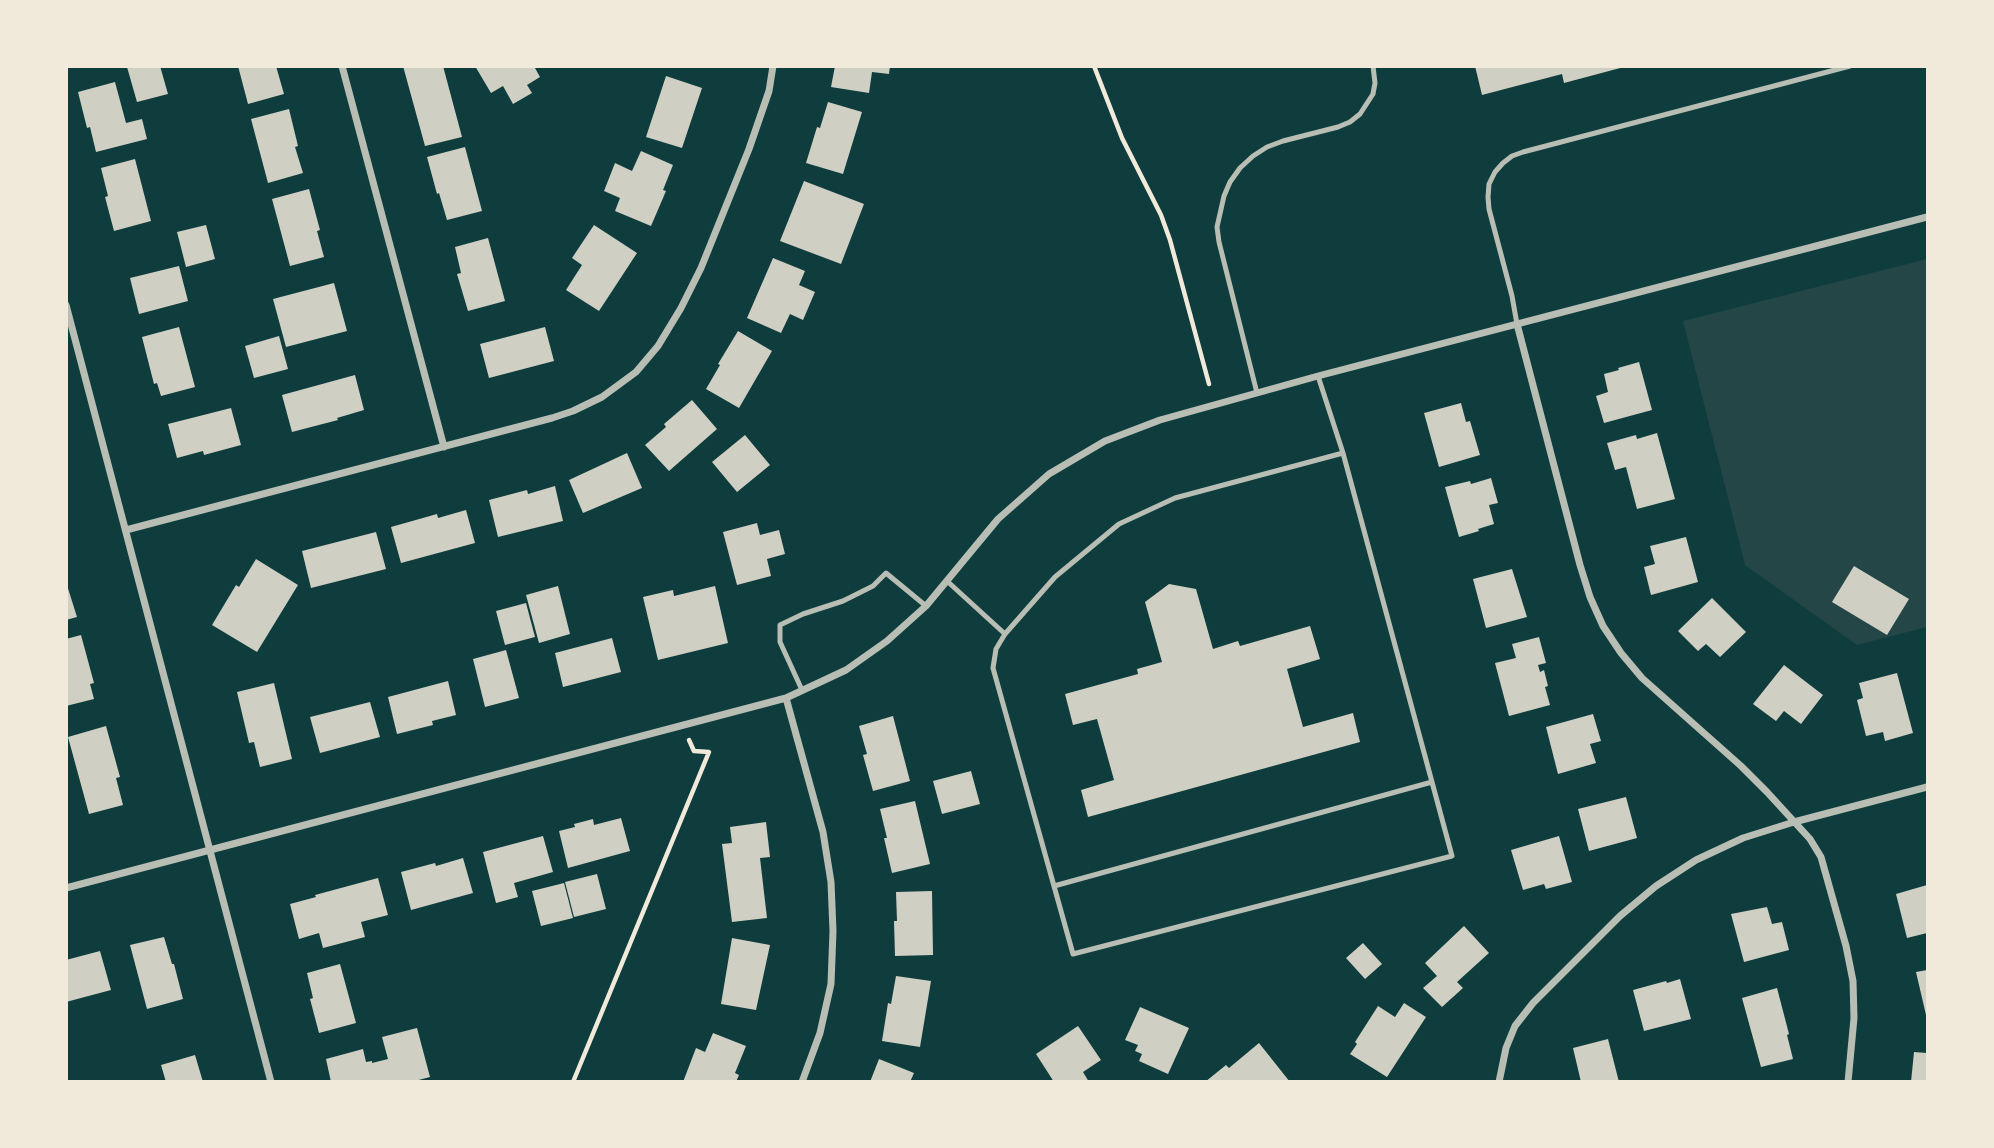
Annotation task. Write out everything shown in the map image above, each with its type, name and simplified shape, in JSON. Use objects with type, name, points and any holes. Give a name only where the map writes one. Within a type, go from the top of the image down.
[{"type":"street","points":[[342,66],[444,447]]},
{"type":"street","points":[[125,530],[444,447],[573,411],[602,397],[636,372],[658,346],[681,308],[701,268],[749,149],[769,92],[773,66]]},
{"type":"street","points":[[66,888],[786,698],[846,670],[887,641],[926,606],[998,519],[1049,474],[1105,441],[1160,420],[1318,376],[1927,217]]},
{"type":"street","points":[[66,305],[271,1082]]},
{"type":"street","points":[[1517,324],[1580,565],[1603,626],[1642,678],[1741,766],[1810,839],[1821,857],[1853,981],[1854,1018],[1848,1082]]},
{"type":"street","points":[[786,698],[823,832],[831,882],[831,984],[820,1033],[802,1082]]},
{"type":"street","points":[[1499,1082],[1506,1048],[1515,1026],[1533,1003],[1620,916],[1656,886],[1696,860],[1743,838],[1927,787]]},
{"type":"lane","points":[[1257,393],[1219,242],[1217,227],[1224,197],[1240,168],[1267,147],[1338,127],[1360,114],[1373,94],[1373,66]]},
{"type":"lane","points":[[1517,324],[1488,197],[1489,184],[1495,172],[1512,156],[1850,66]]},
{"type":"lane","points":[[1318,376],[1343,453],[1452,856],[1073,954],[993,668],[996,649],[1055,577],[1119,524],[1175,498],[1343,453]]},
{"type":"lane","points":[[802,690],[780,642],[780,625],[843,601],[873,586],[886,573],[926,606]]},
{"type":"lane","points":[[947,580],[1005,635]]},
{"type":"lane","points":[[1054,886],[1432,782]]},
{"type":"path","points":[[1094,66],[1122,138],[1161,215],[1209,384]]},
{"type":"path","points":[[573,1082],[709,752],[694,751],[681,726]]},
{"type":"shaded area","points":[[1927,259],[1927,627],[1857,645],[1745,565],[1683,321]]},
{"type":"building","points":[[160,66],[168,94],[137,102],[127,67]]},
{"type":"building","points":[[238,66],[276,66],[284,94],[248,104]]},
{"type":"building","points":[[403,66],[443,66],[462,137],[425,146]]},
{"type":"building","points":[[475,66],[538,66],[535,68],[540,77],[527,85],[532,93],[513,104],[503,86],[491,93]]},
{"type":"building","points":[[835,66],[890,66],[889,74],[872,72],[869,93],[831,87]]},
{"type":"building","points":[[1475,66],[1624,67],[1564,83],[1562,74],[1482,95]]},
{"type":"building","points":[[666,76],[702,88],[682,148],[646,137]]},
{"type":"building","points":[[115,82],[126,123],[142,119],[147,139],[96,152],[78,92]]},
{"type":"building","points":[[828,102],[862,112],[843,174],[806,163]]},
{"type":"building","points":[[289,109],[298,146],[295,147],[303,173],[268,183],[251,119]]},
{"type":"building","points":[[465,147],[482,211],[447,220],[427,157]]},
{"type":"building","points":[[641,151],[673,165],[663,190],[666,191],[651,226],[615,211],[620,198],[604,191],[615,163],[632,171]]},
{"type":"building","points":[[135,159],[151,221],[114,231],[101,168]]},
{"type":"building","points":[[804,181],[864,204],[841,264],[780,241]]},
{"type":"building","points":[[309,189],[324,257],[290,266],[272,199]]},
{"type":"building","points":[[206,225],[215,259],[186,267],[177,232]]},
{"type":"building","points":[[594,225],[637,253],[599,311],[566,290],[582,265],[572,258]]},
{"type":"building","points":[[488,238],[505,301],[468,311],[457,274],[461,273],[455,247]]},
{"type":"building","points":[[773,258],[805,271],[799,285],[815,292],[803,320],[790,314],[781,333],[747,318]]},
{"type":"building","points":[[179,266],[188,301],[139,314],[130,278]]},
{"type":"building","points":[[334,283],[347,331],[286,347],[273,299]]},
{"type":"building","points":[[179,327],[195,387],[161,396],[157,383],[154,384],[142,337]]},
{"type":"building","points":[[545,327],[554,361],[489,378],[480,344]]},
{"type":"building","points":[[738,331],[772,351],[739,408],[706,389]]},
{"type":"building","points":[[279,336],[288,369],[254,378],[245,346]]},
{"type":"building","points":[[1639,362],[1652,410],[1604,423],[1596,396],[1608,392],[1604,374]]},
{"type":"building","points":[[355,375],[364,410],[292,432],[282,395]]},
{"type":"building","points":[[692,400],[717,429],[669,471],[645,445]]},
{"type":"building","points":[[1461,403],[1466,422],[1470,421],[1480,455],[1439,467],[1424,413]]},
{"type":"building","points":[[231,408],[241,445],[204,455],[203,451],[177,458],[168,424]]},
{"type":"building","points":[[1657,433],[1675,499],[1637,509],[1626,467],[1615,470],[1607,443],[1636,435],[1637,439]]},
{"type":"building","points":[[745,435],[770,465],[737,492],[712,462]]},
{"type":"building","points":[[627,453],[642,488],[583,513],[569,480]]},
{"type":"building","points":[[1491,478],[1498,503],[1489,505],[1494,524],[1459,537],[1445,487]]},
{"type":"building","points":[[555,486],[563,521],[498,537],[489,500],[527,490],[528,494]]},
{"type":"building","points":[[466,510],[475,543],[401,563],[391,527],[437,514],[438,518]]},
{"type":"building","points":[[757,523],[760,535],[779,530],[785,554],[767,559],[771,576],[737,585],[723,532]]},
{"type":"building","points":[[376,532],[386,569],[311,588],[302,551]]},
{"type":"building","points":[[1686,537],[1698,582],[1651,595],[1644,567],[1655,564],[1650,546]]},
{"type":"building","points":[[256,559],[298,585],[257,652],[212,625],[236,585],[239,587]]},
{"type":"building","points":[[1854,566],[1909,599],[1887,635],[1832,602]]},
{"type":"building","points":[[1512,569],[1527,617],[1486,628],[1473,579]]},
{"type":"building","points":[[66,582],[77,617],[66,620]]},
{"type":"building","points":[[1169,584],[1196,589],[1213,649],[1238,641],[1240,646],[1310,626],[1320,659],[1287,669],[1303,727],[1353,713],[1360,742],[1088,817],[1081,790],[1114,780],[1097,719],[1073,725],[1065,694],[1138,674],[1137,669],[1162,662],[1145,602]]},
{"type":"building","points":[[558,586],[570,634],[539,643],[526,595]]},
{"type":"building","points":[[715,586],[728,643],[658,660],[643,597],[673,590],[674,596]]},
{"type":"building","points":[[1712,598],[1746,632],[1720,657],[1706,644],[1698,651],[1678,631]]},
{"type":"building","points":[[526,603],[535,637],[505,645],[496,611]]},
{"type":"building","points":[[81,635],[94,683],[90,684],[94,699],[66,706],[66,639]]},
{"type":"building","points":[[1539,637],[1546,663],[1538,665],[1540,672],[1544,670],[1550,705],[1509,716],[1495,663],[1516,658],[1512,644]]},
{"type":"building","points":[[612,638],[621,672],[563,687],[555,653]]},
{"type":"building","points":[[506,650],[519,698],[485,707],[473,659]]},
{"type":"building","points":[[1784,665],[1823,695],[1801,724],[1784,711],[1776,721],[1753,704]]},
{"type":"building","points":[[1897,673],[1913,733],[1885,741],[1883,732],[1866,736],[1857,700],[1863,698],[1859,683]]},
{"type":"building","points":[[448,681],[456,715],[432,721],[433,725],[397,734],[388,697]]},
{"type":"building","points":[[274,683],[292,759],[260,767],[254,742],[249,743],[237,692]]},
{"type":"building","points":[[370,702],[380,737],[320,753],[310,717]]},
{"type":"building","points":[[1593,714],[1601,741],[1590,744],[1596,763],[1558,774],[1546,727]]},
{"type":"building","points":[[893,716],[910,781],[873,791],[863,755],[867,754],[859,726]]},
{"type":"building","points":[[106,726],[120,777],[116,778],[123,805],[89,814],[68,737]]},
{"type":"building","points":[[971,771],[980,804],[942,814],[933,781]]},
{"type":"building","points":[[1626,797],[1637,838],[1589,851],[1578,809]]},
{"type":"building","points":[[915,801],[930,864],[892,873],[880,809]]},
{"type":"building","points":[[621,818],[630,851],[568,868],[559,831],[593,819],[594,825]]},
{"type":"building","points":[[766,822],[770,857],[760,858],[767,918],[732,922],[722,844],[732,843],[730,827]]},
{"type":"building","points":[[543,836],[553,872],[514,883],[518,897],[496,903],[483,852]]},
{"type":"building","points":[[1559,836],[1572,882],[1546,889],[1544,884],[1523,890],[1511,850]]},
{"type":"building","points":[[463,858],[473,893],[411,910],[401,872]]},
{"type":"building","points":[[597,874],[606,909],[574,917],[565,882]]},
{"type":"building","points":[[378,878],[388,915],[361,922],[365,937],[323,948],[319,933],[299,939],[290,904]]},
{"type":"building","points":[[564,883],[573,918],[541,926],[532,891]]},
{"type":"building","points":[[1927,885],[1927,933],[1907,938],[1896,894]]},
{"type":"building","points":[[932,891],[933,955],[895,956],[896,892]]},
{"type":"building","points":[[1767,907],[1772,924],[1782,922],[1789,950],[1744,962],[1731,914]]},
{"type":"building","points":[[1464,926],[1489,953],[1457,982],[1463,988],[1442,1007],[1423,988],[1437,976],[1425,963]]},
{"type":"building","points":[[164,937],[183,999],[147,1009],[130,945]]},
{"type":"building","points":[[732,938],[770,945],[756,1010],[721,1004]]},
{"type":"building","points":[[1363,943],[1382,964],[1365,979],[1346,958]]},
{"type":"building","points":[[100,951],[111,990],[66,1002],[66,960]]},
{"type":"building","points":[[340,964],[356,1023],[319,1033],[310,999],[313,998],[307,973]]},
{"type":"building","points":[[1927,970],[1927,1015],[1926,1015],[1916,972]]},
{"type":"building","points":[[896,976],[931,981],[920,1047],[882,1041],[888,1003],[891,1004]]},
{"type":"building","points":[[1680,979],[1691,1019],[1644,1031],[1633,990]]},
{"type":"building","points":[[1777,988],[1793,1059],[1761,1067],[1742,998]]},
{"type":"building","points":[[1404,1003],[1426,1017],[1387,1077],[1350,1054],[1378,1006],[1395,1017]]},
{"type":"building","points":[[1140,1007],[1189,1028],[1168,1074],[1139,1061],[1142,1054],[1135,1051],[1138,1045],[1125,1040]]},
{"type":"building","points":[[1078,1026],[1101,1060],[1083,1072],[1089,1082],[1054,1082],[1036,1054]]},
{"type":"building","points":[[417,1028],[430,1077],[411,1082],[331,1082],[326,1059],[363,1049],[366,1062],[388,1059],[382,1037]]},
{"type":"building","points":[[713,1033],[746,1046],[735,1073],[739,1075],[736,1082],[683,1082],[696,1048],[705,1052]]},
{"type":"building","points":[[1608,1039],[1619,1082],[1581,1082],[1573,1048]]},
{"type":"building","points":[[1259,1043],[1290,1082],[1205,1082],[1226,1065],[1229,1068]]},
{"type":"building","points":[[1914,1052],[1927,1053],[1927,1082],[1911,1082]]},
{"type":"building","points":[[195,1055],[203,1082],[166,1082],[161,1065]]},
{"type":"building","points":[[879,1059],[914,1073],[910,1082],[870,1082]]}]
